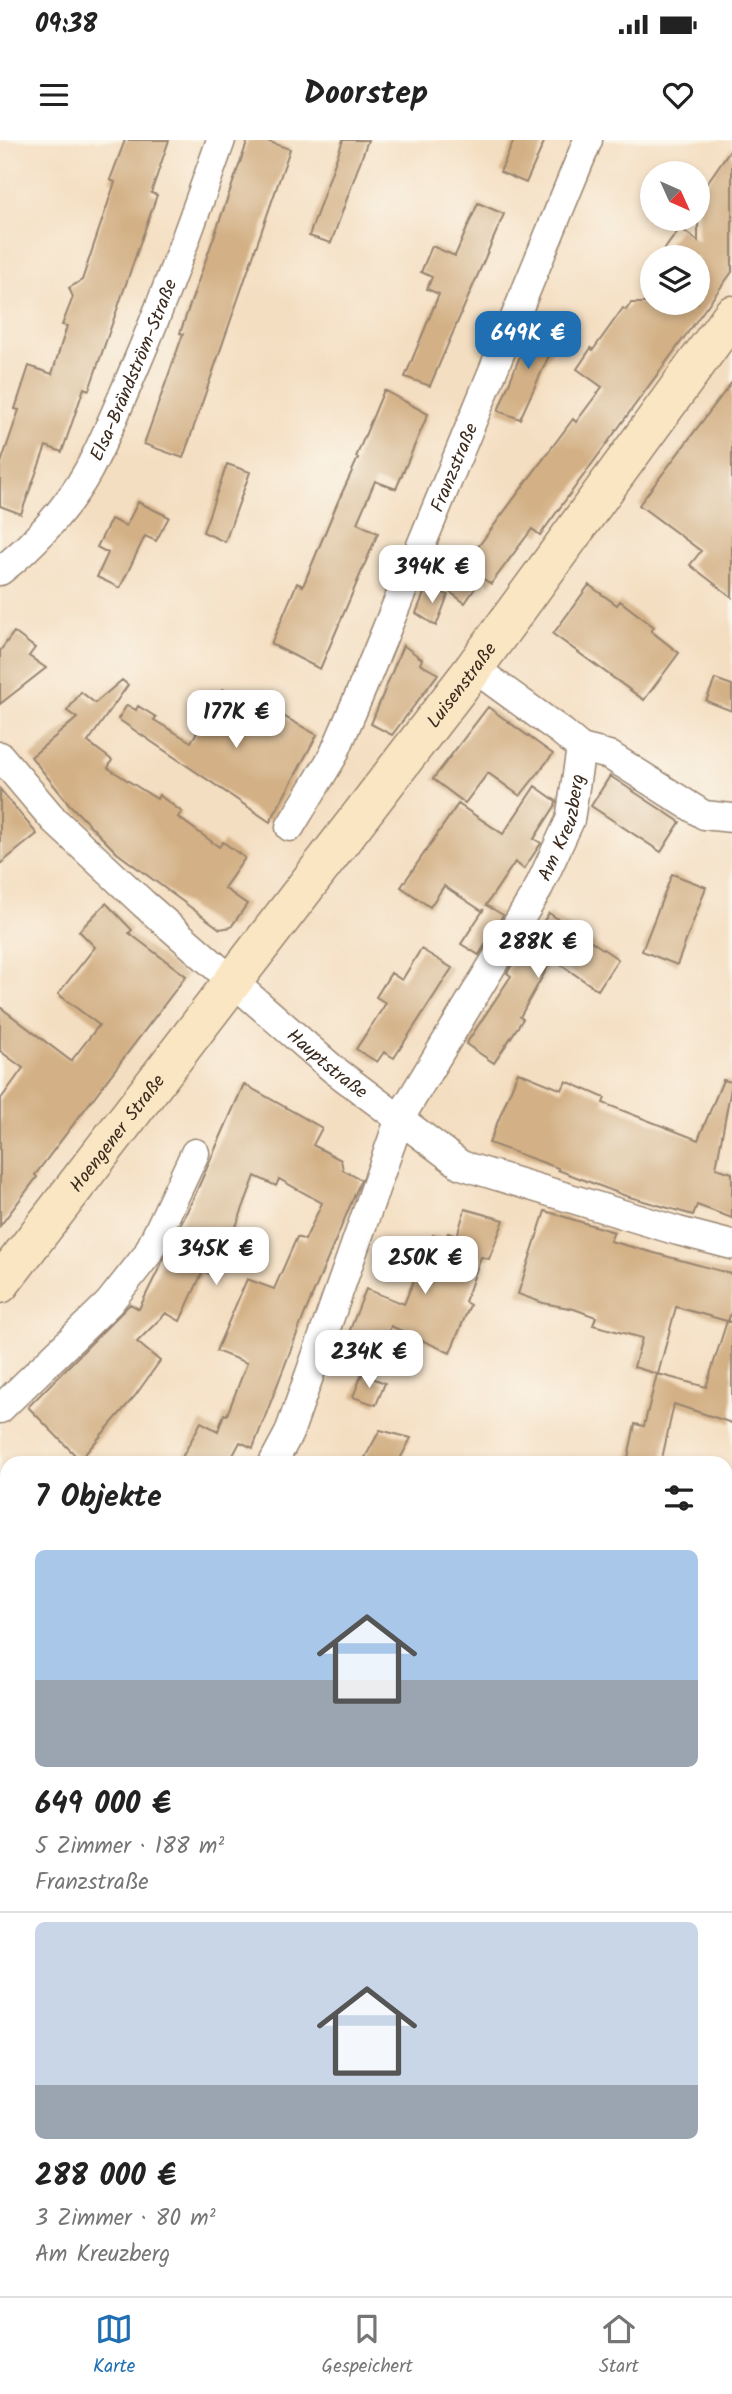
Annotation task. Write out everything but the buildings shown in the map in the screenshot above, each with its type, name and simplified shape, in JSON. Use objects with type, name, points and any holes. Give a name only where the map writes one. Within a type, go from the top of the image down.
[{"type":"main road","name":"Luisenstraße","points":[[233,982],[474,668],[732,315]]},
{"type":"main road","name":"Hoengener Straße","points":[[0,1284],[233,982]]},
{"type":"street","name":"Elsa-Brändström-Straße","points":[[0,572],[59,512],[86,474],[114,418],[169,288],[221,140]]},
{"type":"street","name":"Franzstraße","points":[[290,827],[333,756],[588,140]]},
{"type":"street","name":"Am Kreuzberg","points":[[474,668],[581,748],[609,755],[704,815],[731,818]]},
{"type":"street","name":"Am Kreuzberg","points":[[277,1456],[289,1433],[400,1118],[537,891],[570,820],[581,748]]},
{"type":"street","name":"Hauptstraße","points":[[0,756],[54,820],[95,860],[333,1069],[461,1165],[732,1245]]},
{"type":"street","points":[[0,1409],[109,1303],[139,1265],[195,1153]]}]
